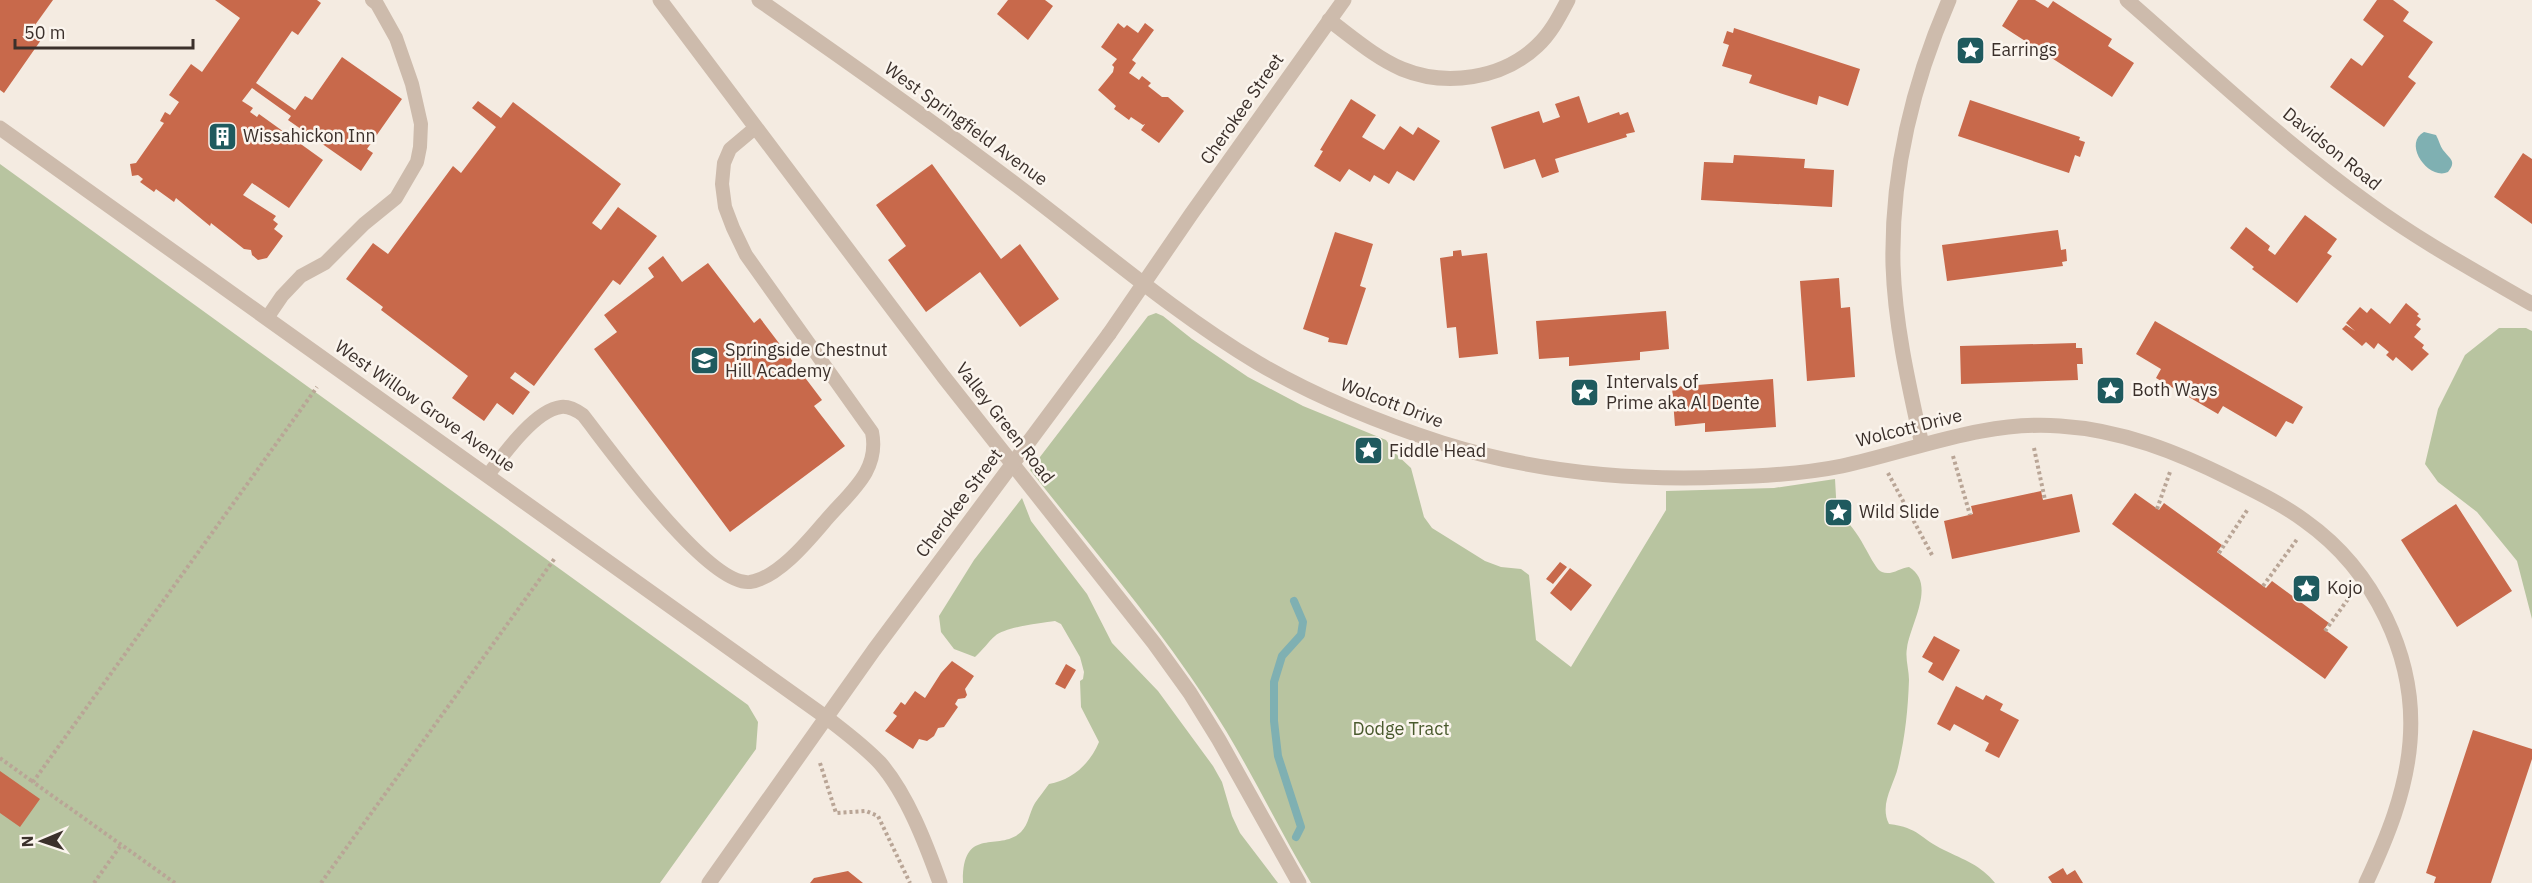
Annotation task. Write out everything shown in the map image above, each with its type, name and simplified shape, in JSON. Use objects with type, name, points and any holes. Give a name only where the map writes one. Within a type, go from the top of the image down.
[{"type":"street","name":"Valley Green Road","points":[[660,0],[943,376],[1160,651],[1219,740],[1299,883]]},
{"type":"street","name":"West Springfield Avenue","points":[[759,0],[988,163],[1145,283]]},
{"type":"street","name":"Cherokee Street","points":[[709,883],[953,544],[1109,334],[1344,0]]},
{"type":"street","points":[[1329,20],[1400,68],[1422,76],[1443,79],[1467,78],[1515,62],[1536,46],[1555,26],[1568,0]]},
{"type":"street","points":[[1922,444],[1897,311],[1893,265],[1895,214],[1897,185],[1911,112],[1924,67],[1950,0]]},
{"type":"street","name":"Davidson Road","points":[[2127,0],[2303,153],[2370,205],[2532,304]]},
{"type":"street","name":"West Willow Grove Avenue","points":[[0,128],[827,718],[880,763],[895,783],[928,850],[940,883]]},
{"type":"street","name":"Wolcott Drive","points":[[1145,283],[1181,311],[1257,362],[1320,396],[1379,421],[1494,457],[1597,474],[1675,479],[1802,473],[1974,432],[2025,425],[2054,425],[2118,434],[2151,444],[2219,473],[2289,510],[2326,537],[2361,576],[2378,603],[2396,643],[2408,687],[2410,739],[2403,788],[2388,833],[2366,883]]},
{"type":"lane","points":[[267,318],[282,296],[301,276],[325,263],[364,224],[396,198],[417,162],[421,124],[412,84],[396,38],[377,4],[372,0]]},
{"type":"lane","points":[[488,475],[515,441],[540,417],[551,410],[562,407],[574,409],[583,415],[652,503],[700,555],[724,575],[737,581],[749,582],[763,578],[783,565],[867,472],[875,446],[872,432],[746,255],[725,207],[722,184],[724,163],[730,149],[755,128]]},
{"type":"path","points":[[33,782],[317,387]]},
{"type":"path","points":[[2034,448],[2045,500]]},
{"type":"path","points":[[1952,452],[1970,515]]},
{"type":"path","points":[[2157,509],[2172,467]]},
{"type":"path","points":[[1887,469],[1888,477],[1932,555]]},
{"type":"path","points":[[2219,554],[2251,505]]},
{"type":"path","points":[[2263,586],[2300,535]]},
{"type":"path","points":[[321,883],[555,558]]},
{"type":"path","points":[[2325,631],[2348,598],[2355,593]]},
{"type":"path","points":[[0,758],[175,883]]},
{"type":"path","points":[[820,764],[836,813],[866,811],[878,816],[910,883]]},
{"type":"path","points":[[94,883],[122,845]]},
{"type":"green space","points":[[0,164],[748,705],[758,722],[756,749],[660,883],[0,883]]},
{"type":"green space","name":"Dodge Tract","points":[[1156,313],[1248,377],[1303,406],[1386,440],[1396,454],[1411,468],[1424,517],[1432,528],[1485,561],[1501,567],[1521,569],[1529,575],[1536,640],[1571,667],[1666,510],[1666,491],[1774,488],[1835,479],[1837,514],[1859,537],[1878,569],[1889,573],[1909,567],[1917,574],[1921,583],[1920,605],[1909,638],[1907,652],[1909,680],[1904,735],[1898,767],[1886,802],[1886,817],[1889,824],[1907,828],[1936,846],[1978,867],[1995,883],[1311,883],[1235,745],[1187,671],[1144,612],[1030,470],[1148,316]]},
{"type":"green space","points":[[2499,328],[2526,328],[2532,331],[2532,619],[2517,561],[2477,512],[2438,482],[2425,464],[2438,409],[2465,355]]},
{"type":"green space","points":[[1022,498],[1031,521],[1087,594],[1112,643],[1158,691],[1213,766],[1222,782],[1232,816],[1240,833],[1278,883],[963,883],[964,865],[968,853],[975,846],[1012,838],[1021,832],[1026,826],[1035,803],[1049,784],[1065,779],[1079,770],[1091,757],[1099,742],[1081,707],[1080,681],[1083,679],[1084,672],[1080,657],[1061,624],[1055,621],[1007,630],[995,636],[975,657],[954,649],[941,632],[939,616],[974,560]]},
{"type":"water","points":[[2424,132],[2436,135],[2442,148],[2452,160],[2448,172],[2433,171],[2421,160],[2416,145],[2418,138]]},
{"type":"building","points":[[0,0],[53,0],[30,32],[41,40],[4,93],[0,90]]},
{"type":"building","name":"Wissahickon Inn","points":[[215,0],[317,0],[321,3],[298,35],[292,31],[256,83],[295,110],[305,96],[312,100],[342,57],[402,99],[367,149],[373,153],[361,171],[288,120],[291,116],[252,88],[242,101],[253,108],[250,112],[257,117],[259,114],[323,160],[289,208],[252,183],[243,195],[276,216],[273,220],[278,224],[274,229],[283,236],[267,258],[258,260],[252,255],[251,250],[244,249],[211,223],[210,226],[176,198],[174,202],[156,189],[154,192],[140,182],[143,179],[138,175],[132,176],[130,164],[136,163],[164,123],[160,121],[165,112],[170,115],[179,102],[169,95],[191,64],[202,72],[240,18]]},
{"type":"building","points":[[1008,0],[1045,0],[1053,6],[1028,40],[997,14]]},
{"type":"building","points":[[2018,0],[2035,0],[2048,8],[2053,1],[2112,39],[2108,46],[2134,63],[2112,97],[2002,26]]},
{"type":"building","points":[[2377,0],[2393,0],[2409,12],[2403,21],[2433,42],[2408,77],[2416,83],[2384,127],[2330,87],[2351,58],[2362,66],[2384,36],[2363,20]]},
{"type":"building","points":[[1118,23],[1124,28],[1127,25],[1138,33],[1145,23],[1154,30],[1132,60],[1136,63],[1129,73],[1139,80],[1142,76],[1151,83],[1148,86],[1162,97],[1168,97],[1184,111],[1159,143],[1141,130],[1145,124],[1131,117],[1129,120],[1114,109],[1116,106],[1098,90],[1113,72],[1112,65],[1117,59],[1101,47]]},
{"type":"building","points":[[1734,28],[1860,69],[1848,106],[1819,96],[1817,105],[1749,83],[1752,75],[1722,66],[1729,45],[1723,43],[1727,31],[1733,33]]},
{"type":"building","points":[[1579,96],[1588,123],[1619,112],[1620,115],[1628,112],[1635,132],[1626,134],[1627,137],[1555,159],[1559,172],[1542,178],[1535,159],[1504,169],[1491,127],[1539,111],[1543,123],[1560,117],[1555,104]]},
{"type":"building","points":[[1351,99],[1376,115],[1362,137],[1384,150],[1400,126],[1413,135],[1418,127],[1440,141],[1414,181],[1397,171],[1389,184],[1374,175],[1370,182],[1349,169],[1340,182],[1314,166],[1323,151],[1320,150]]},
{"type":"building","points":[[1970,100],[2080,137],[2079,140],[2085,142],[2080,157],[2075,155],[2069,173],[1958,136]]},
{"type":"building","points":[[478,101],[501,118],[513,102],[621,184],[592,223],[601,230],[618,207],[657,236],[620,285],[613,280],[534,386],[515,372],[510,378],[530,392],[513,415],[497,403],[484,421],[452,398],[468,376],[381,310],[383,307],[346,279],[373,243],[388,254],[453,166],[461,173],[496,127],[472,108]]},
{"type":"building","points":[[2523,153],[2532,159],[2532,224],[2494,197]]},
{"type":"building","points":[[1734,155],[1805,159],[1804,168],[1834,170],[1832,207],[1701,200],[1704,162],[1733,163]]},
{"type":"building","points":[[932,164],[1001,259],[1020,244],[1059,299],[1020,327],[980,272],[926,312],[888,260],[906,246],[876,205]]},
{"type":"building","points":[[2305,215],[2337,239],[2327,253],[2332,256],[2297,303],[2252,269],[2254,267],[2230,248],[2246,227],[2270,246],[2268,250],[2275,255]]},
{"type":"building","points":[[2058,230],[2061,250],[2066,249],[2067,261],[2062,262],[2063,266],[1947,281],[1942,245]]},
{"type":"building","points":[[1335,232],[1373,244],[1360,286],[1366,288],[1347,345],[1328,342],[1329,338],[1303,329]]},
{"type":"building","points":[[1461,250],[1462,256],[1487,253],[1498,354],[1459,358],[1456,327],[1447,328],[1440,258],[1453,256],[1453,251]]},
{"type":"building","points":[[663,256],[682,282],[708,263],[754,323],[760,318],[822,400],[814,406],[845,446],[730,532],[594,349],[617,332],[604,315],[654,277],[648,268]]},
{"type":"building","points":[[1839,278],[1841,308],[1850,307],[1855,377],[1807,381],[1800,281]]},
{"type":"building","points":[[2406,303],[2419,314],[2417,316],[2421,319],[2416,325],[2421,329],[2414,337],[2424,345],[2422,348],[2429,354],[2412,371],[2396,357],[2393,361],[2386,355],[2389,352],[2378,343],[2374,349],[2366,342],[2362,346],[2342,329],[2346,325],[2355,331],[2346,323],[2360,307],[2367,313],[2371,308],[2390,324]]},
{"type":"building","points":[[1666,311],[1669,349],[1640,352],[1640,360],[1569,366],[1569,357],[1539,359],[1536,321]]},
{"type":"building","points":[[2155,321],[2303,407],[2293,424],[2286,421],[2276,437],[2223,406],[2218,414],[2156,378],[2161,369],[2136,354]]},
{"type":"building","points":[[2076,343],[2076,348],[2082,348],[2083,364],[2077,364],[2078,380],[1961,384],[1960,346]]},
{"type":"building","points":[[1773,379],[1776,427],[1705,432],[1705,423],[1675,426],[1672,387]]},
{"type":"building","points":[[2041,491],[2043,500],[2072,494],[2080,532],[1952,559],[1944,521],[1973,514],[1971,506]]},
{"type":"building","points":[[2135,493],[2159,510],[2164,503],[2222,545],[2217,552],[2263,586],[2266,588],[2272,581],[2329,623],[2324,629],[2348,647],[2325,679],[2112,524]]},
{"type":"building","points":[[2456,504],[2512,591],[2457,627],[2401,540]]},
{"type":"building","points":[[1560,562],[1567,567],[1553,584],[1546,579]]},
{"type":"building","points":[[1570,568],[1592,585],[1571,611],[1550,593]]},
{"type":"building","points":[[1934,636],[1960,650],[1943,681],[1928,672],[1933,663],[1922,657]]},
{"type":"building","points":[[952,661],[974,676],[965,689],[967,695],[965,698],[958,699],[955,704],[958,707],[944,727],[938,728],[934,736],[927,741],[919,739],[913,749],[885,731],[897,716],[893,713],[901,702],[905,705],[915,691],[925,698],[941,673]]},
{"type":"building","points":[[1066,664],[1076,670],[1065,689],[1055,684]]},
{"type":"building","points":[[1956,686],[1983,700],[1986,695],[2003,704],[2000,710],[2019,720],[1999,758],[1985,751],[1989,743],[1954,724],[1950,731],[1937,724]]},
{"type":"building","points":[[2473,730],[2532,749],[2532,759],[2491,883],[2434,883],[2436,877],[2426,873]]},
{"type":"building","points":[[0,771],[40,799],[20,827],[0,813]]},
{"type":"building","points":[[2063,868],[2067,875],[2075,870],[2083,883],[2052,883],[2048,877]]},
{"type":"building","points":[[848,871],[863,883],[810,883],[814,878]]},
{"type":"waterway","points":[[1294,601],[1303,622],[1301,635],[1282,656],[1274,682],[1274,721],[1278,756],[1301,827],[1296,837]]},
{"type":"place","name":"Earrings","points":[[1970,50]]},
{"type":"place","name":"Wissahickon Inn","points":[[222,136]]},
{"type":"place","name":"Springside Chestnut Hill Academy","points":[[704,360]]},
{"type":"place","name":"Both Ways","points":[[2111,390]]},
{"type":"place","name":"Intervals of Prime aka Al Dente","points":[[1585,392]]},
{"type":"place","name":"Fiddle Head","points":[[1368,451]]},
{"type":"place","name":"Wild Slide","points":[[1838,512]]},
{"type":"place","name":"Kojo","points":[[2306,588]]}]
